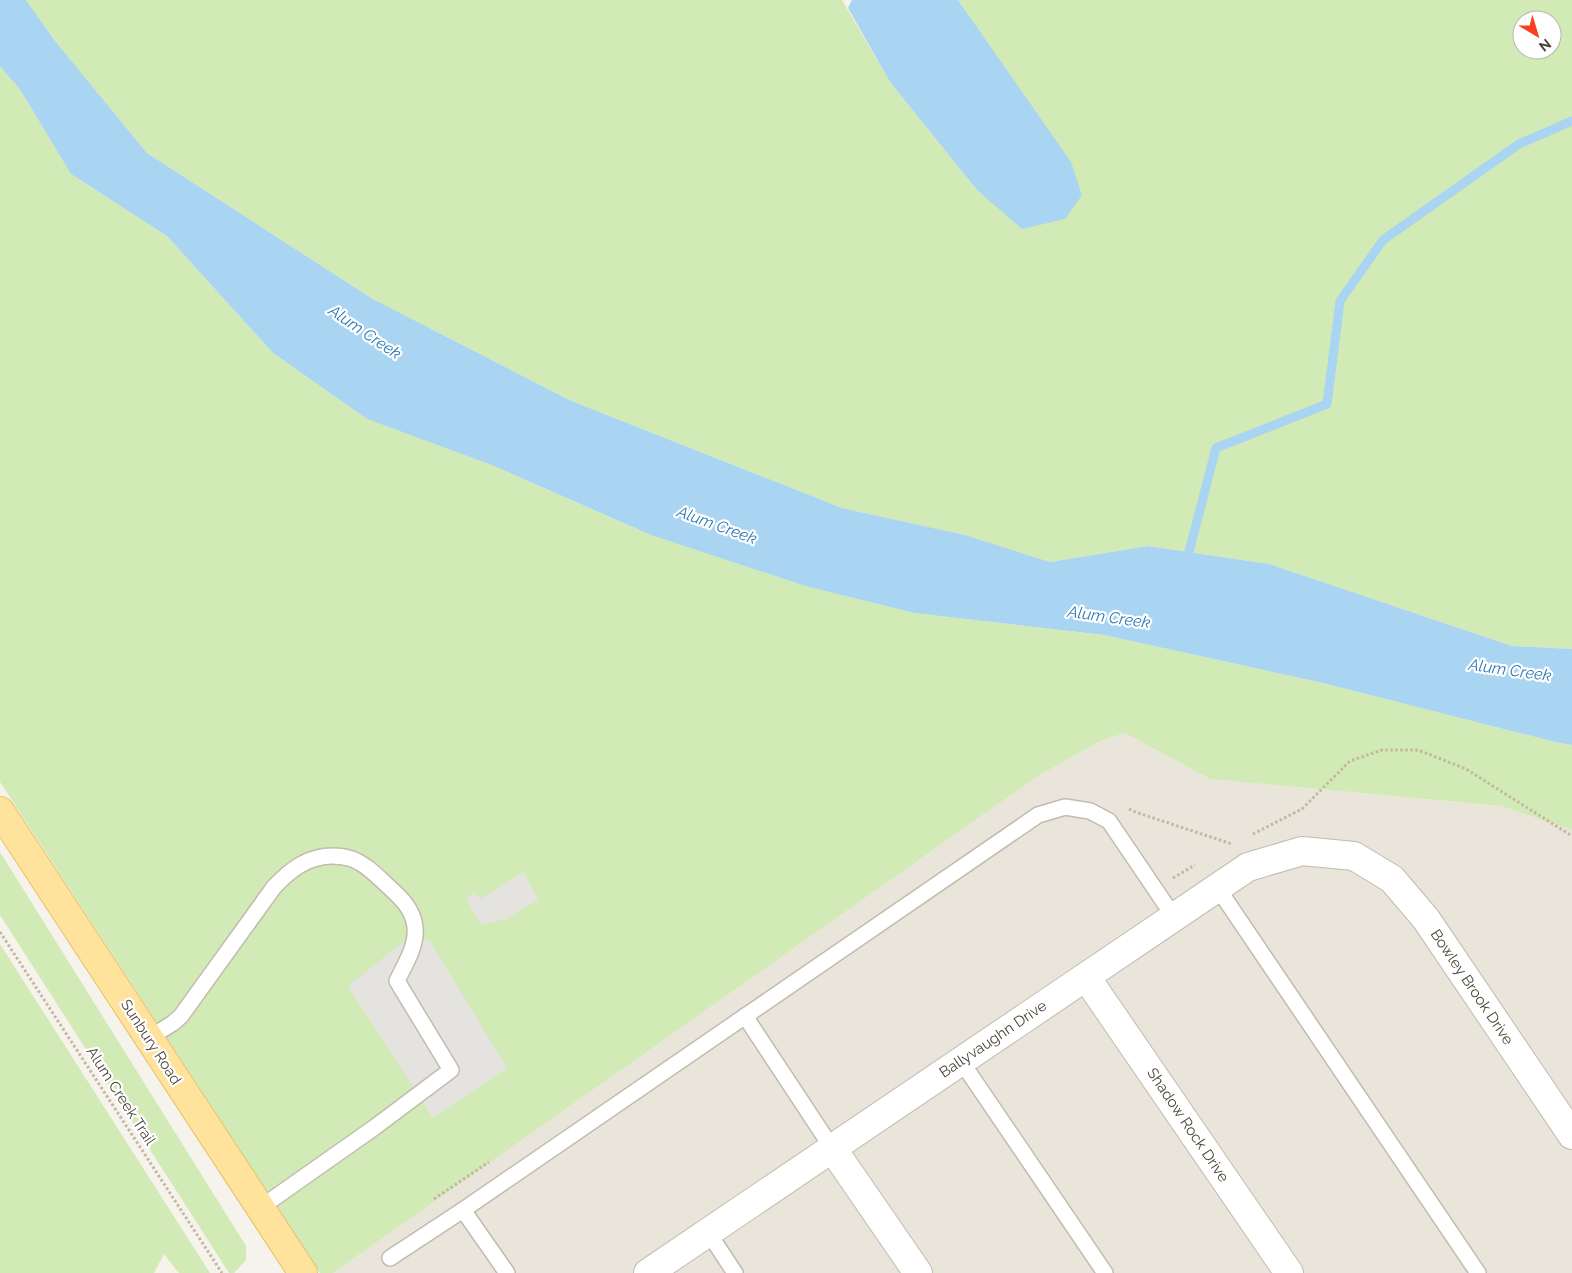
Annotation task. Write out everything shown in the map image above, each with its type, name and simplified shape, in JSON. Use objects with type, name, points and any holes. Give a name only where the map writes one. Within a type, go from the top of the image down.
[{"type":"main road","name":"Sunbury Road","points":[[0,811],[260,1208],[295,1270]]},
{"type":"street","name":"Ballyvaughn Drive","points":[[648,1273],[1248,867],[1302,851],[1354,856]]},
{"type":"street","name":"Bowley Brook Drive","points":[[1354,856],[1392,879],[1426,918],[1572,1134]]},
{"type":"street","name":"Shadow Rock Drive","points":[[1086,976],[1289,1273]]},
{"type":"street","points":[[832,1148],[918,1273]]},
{"type":"lane","points":[[390,1258],[463,1210],[1038,815],[1065,807],[1090,811],[1109,820],[1174,916]]},
{"type":"lane","points":[[149,1038],[181,1016],[274,887],[289,871],[308,860],[330,856],[352,859],[378,876],[410,909],[416,929],[413,946],[397,981],[450,1070],[375,1128],[260,1208]]},
{"type":"lane","points":[[1217,887],[1478,1273]]},
{"type":"lane","points":[[745,1016],[832,1148]]},
{"type":"lane","points":[[961,1061],[1105,1273]]},
{"type":"lane","points":[[463,1210],[507,1273]]},
{"type":"lane","points":[[708,1232],[735,1273]]},
{"type":"path","points":[[1250,835],[1302,809],[1350,761],[1382,750],[1418,750],[1466,769],[1572,836]]},
{"type":"path","name":"Alum Creek Trail","points":[[0,932],[222,1273]]},
{"type":"shaded area","points":[[1125,733],[1210,779],[1501,806],[1572,830],[1572,1273],[333,1273],[1038,776],[1100,741]]},
{"type":"shaded area","points":[[524,872],[538,900],[506,919],[481,925],[466,898],[475,893],[480,899]]},
{"type":"shaded area","points":[[408,938],[430,941],[507,1068],[433,1118],[348,986]]},
{"type":"green space","points":[[26,0],[842,0],[890,82],[977,190],[1082,195],[1070,162],[958,0],[1572,0],[1572,649],[1512,646],[1269,564],[1148,546],[1050,562],[965,535],[842,508],[569,400],[371,298],[147,153],[55,41]]},
{"type":"green space","points":[[0,66],[21,91],[71,174],[167,236],[273,353],[367,419],[494,466],[651,535],[805,586],[914,613],[1104,635],[1323,683],[1572,745],[1572,830],[1501,806],[1210,779],[1125,733],[1100,741],[1038,776],[333,1273],[320,1273],[0,782]]},
{"type":"green space","points":[[0,852],[246,1246],[246,1260],[234,1273],[229,1273],[0,915]]},
{"type":"green space","points":[[0,944],[210,1273],[179,1273],[164,1254],[154,1273],[0,1273]]},
{"type":"water","name":"Alum Creek","points":[[0,0],[26,0],[55,41],[147,153],[371,298],[569,400],[842,508],[965,535],[1050,562],[1148,546],[1269,564],[1512,646],[1572,649],[1572,745],[1323,683],[1104,635],[914,613],[805,586],[651,535],[494,466],[367,419],[273,353],[167,236],[71,174],[21,91],[0,66]]},
{"type":"water","points":[[852,0],[958,0],[1071,162],[1082,195],[1065,219],[1022,229],[977,190],[890,82],[848,8]]},
{"type":"waterway","points":[[1189,552],[1216,448],[1327,404],[1340,301],[1383,240],[1519,144],[1572,121]]}]
